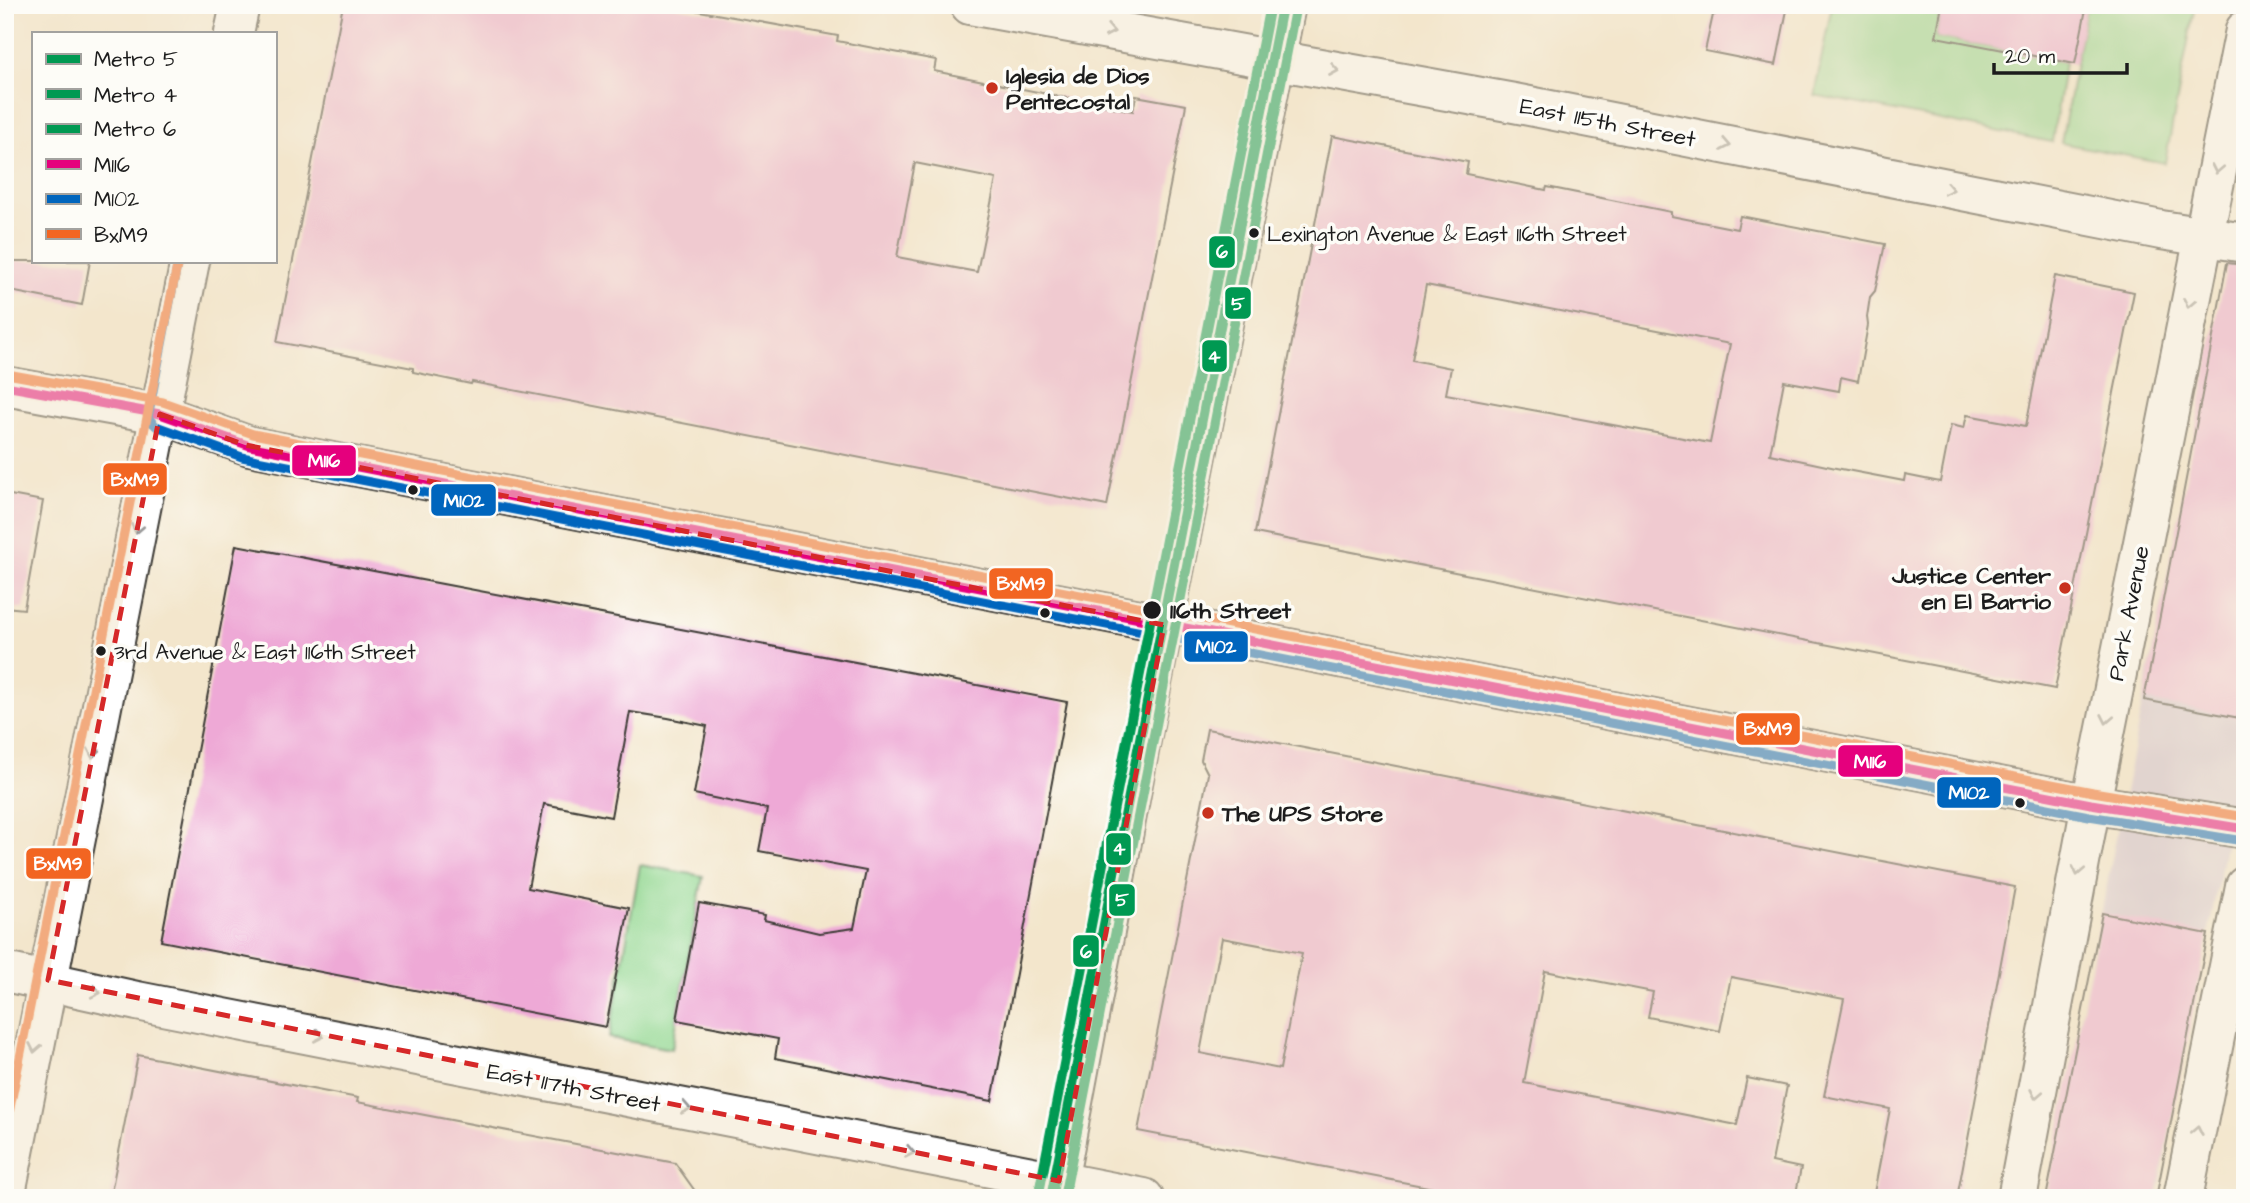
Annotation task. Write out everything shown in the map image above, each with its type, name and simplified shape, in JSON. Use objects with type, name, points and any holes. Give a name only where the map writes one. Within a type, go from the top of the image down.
[{"type":"street","points":[[234,32],[240,5]]},
{"type":"street","name":"East 115th Street","points":[[970,5],[1514,103],[2161,230],[2245,243]]},
{"type":"street","points":[[1057,1189],[1286,5]]},
{"type":"street","name":"Park Avenue","points":[[2017,1198],[2091,804],[2245,30]]},
{"type":"street","points":[[5,1198],[190,262]]},
{"type":"street","points":[[5,386],[160,414],[245,445],[2091,804],[2245,829]]},
{"type":"street","points":[[2183,1198],[2245,886]]},
{"type":"street","name":"East 117th Street","points":[[5,972],[1057,1189],[1144,1198]]},
{"type":"highlighted area","points":[[160,414],[245,445],[1164,625],[1059,1181],[48,980]]},
{"type":"shaded area","points":[[2245,193],[2245,743],[2157,1198],[2046,1198],[2219,309]]},
{"type":"green space","points":[[1832,5],[1942,5],[1936,37],[2065,62],[2052,142],[1814,95]]},
{"type":"green space","points":[[2080,5],[2195,5],[2165,163],[2061,143],[2086,9],[2080,8]]},
{"type":"green space","points":[[640,865],[703,876],[672,1049],[609,1038]]},
{"type":"building","points":[[343,5],[666,5],[838,36],[837,41],[936,60],[934,71],[1133,111],[1136,96],[1186,105],[1107,506],[472,382],[471,384],[413,372],[413,368],[277,342]],"holes":[[[915,163],[996,179],[977,272],[897,257]]]},
{"type":"building","points":[[1717,5],[1788,5],[1776,65],[1705,51]]},
{"type":"building","points":[[1942,5],[2068,5],[2086,9],[2075,64],[1936,37]]},
{"type":"building","points":[[1332,136],[1468,162],[1466,174],[1671,212],[1671,216],[1737,229],[1740,216],[1885,244],[1875,291],[1870,297],[1858,381],[1841,377],[1839,391],[1784,381],[1770,454],[1836,468],[1904,481],[1905,475],[1940,482],[1951,425],[1964,428],[1967,415],[2026,426],[2055,276],[2134,292],[2055,689],[1255,533]],"holes":[[[1426,285],[1730,344],[1710,443],[1446,394],[1451,368],[1412,360]]]},
{"type":"building","points":[[5,261],[90,262],[82,305],[5,290]]},
{"type":"building","points":[[2227,263],[2245,265],[2245,719],[2144,700]]},
{"type":"building","points":[[5,494],[43,501],[24,609],[5,607]]},
{"type":"building","points":[[236,545],[1067,702],[992,1101],[775,1058],[778,1039],[677,1020],[699,903],[765,915],[764,920],[819,933],[854,928],[866,871],[759,851],[767,809],[694,794],[707,726],[668,718],[630,712],[611,817],[544,804],[528,888],[629,908],[606,1027],[161,941]]},
{"type":"building","points":[[1207,729],[2015,887],[1957,1198],[1873,1198],[1890,1109],[1824,1096],[1844,999],[1731,977],[1720,1031],[1648,1017],[1653,992],[1545,971],[1524,1083],[1737,1125],[1747,1078],[1787,1086],[1772,1162],[1801,1168],[1795,1198],[1485,1198],[1138,1131],[1208,774],[1201,760]],"holes":[[[1222,938],[1302,953],[1280,1069],[1200,1053]]]},
{"type":"building","points":[[2102,913],[2208,934],[2156,1198],[2046,1198]]},
{"type":"building","points":[[138,1055],[358,1098],[357,1102],[675,1163],[700,1198],[110,1198]]},
{"type":"metro line","name":"6","points":[[1038,1198],[1270,5]]},
{"type":"metro line","name":"5","points":[[1064,1198],[1296,5]]},
{"type":"metro line","name":"4","points":[[1051,1198],[1282,7]]},
{"type":"transit line","name":"M102","points":[[1176,627],[1298,7]]},
{"type":"transit line","name":"M102","points":[[178,262],[148,418],[156,426],[242,457],[2089,816],[2243,841]]},
{"type":"transit line","name":"BxM9","points":[[5,1133],[178,262]]},
{"type":"transit line","name":"BxM9","points":[[7,374],[163,402],[253,434],[2093,792],[2245,817]]},
{"type":"transit line","name":"M116","points":[[5,386],[160,414],[250,446],[2091,804],[2245,829]]},
{"type":"place","name":"Iglesia de Dios Pentecostal","points":[[992,88]]},
{"type":"place","name":"Lexington Avenue & East 116th Street","points":[[1254,233]]},
{"type":"place","name":"Justice Center en El Barrio","points":[[2065,588]]},
{"type":"place","name":"116th Street","points":[[1152,610]]},
{"type":"place","name":"3rd Avenue & East 116th Street","points":[[101,651]]},
{"type":"place","name":"The UPS Store","points":[[1208,813]]}]
